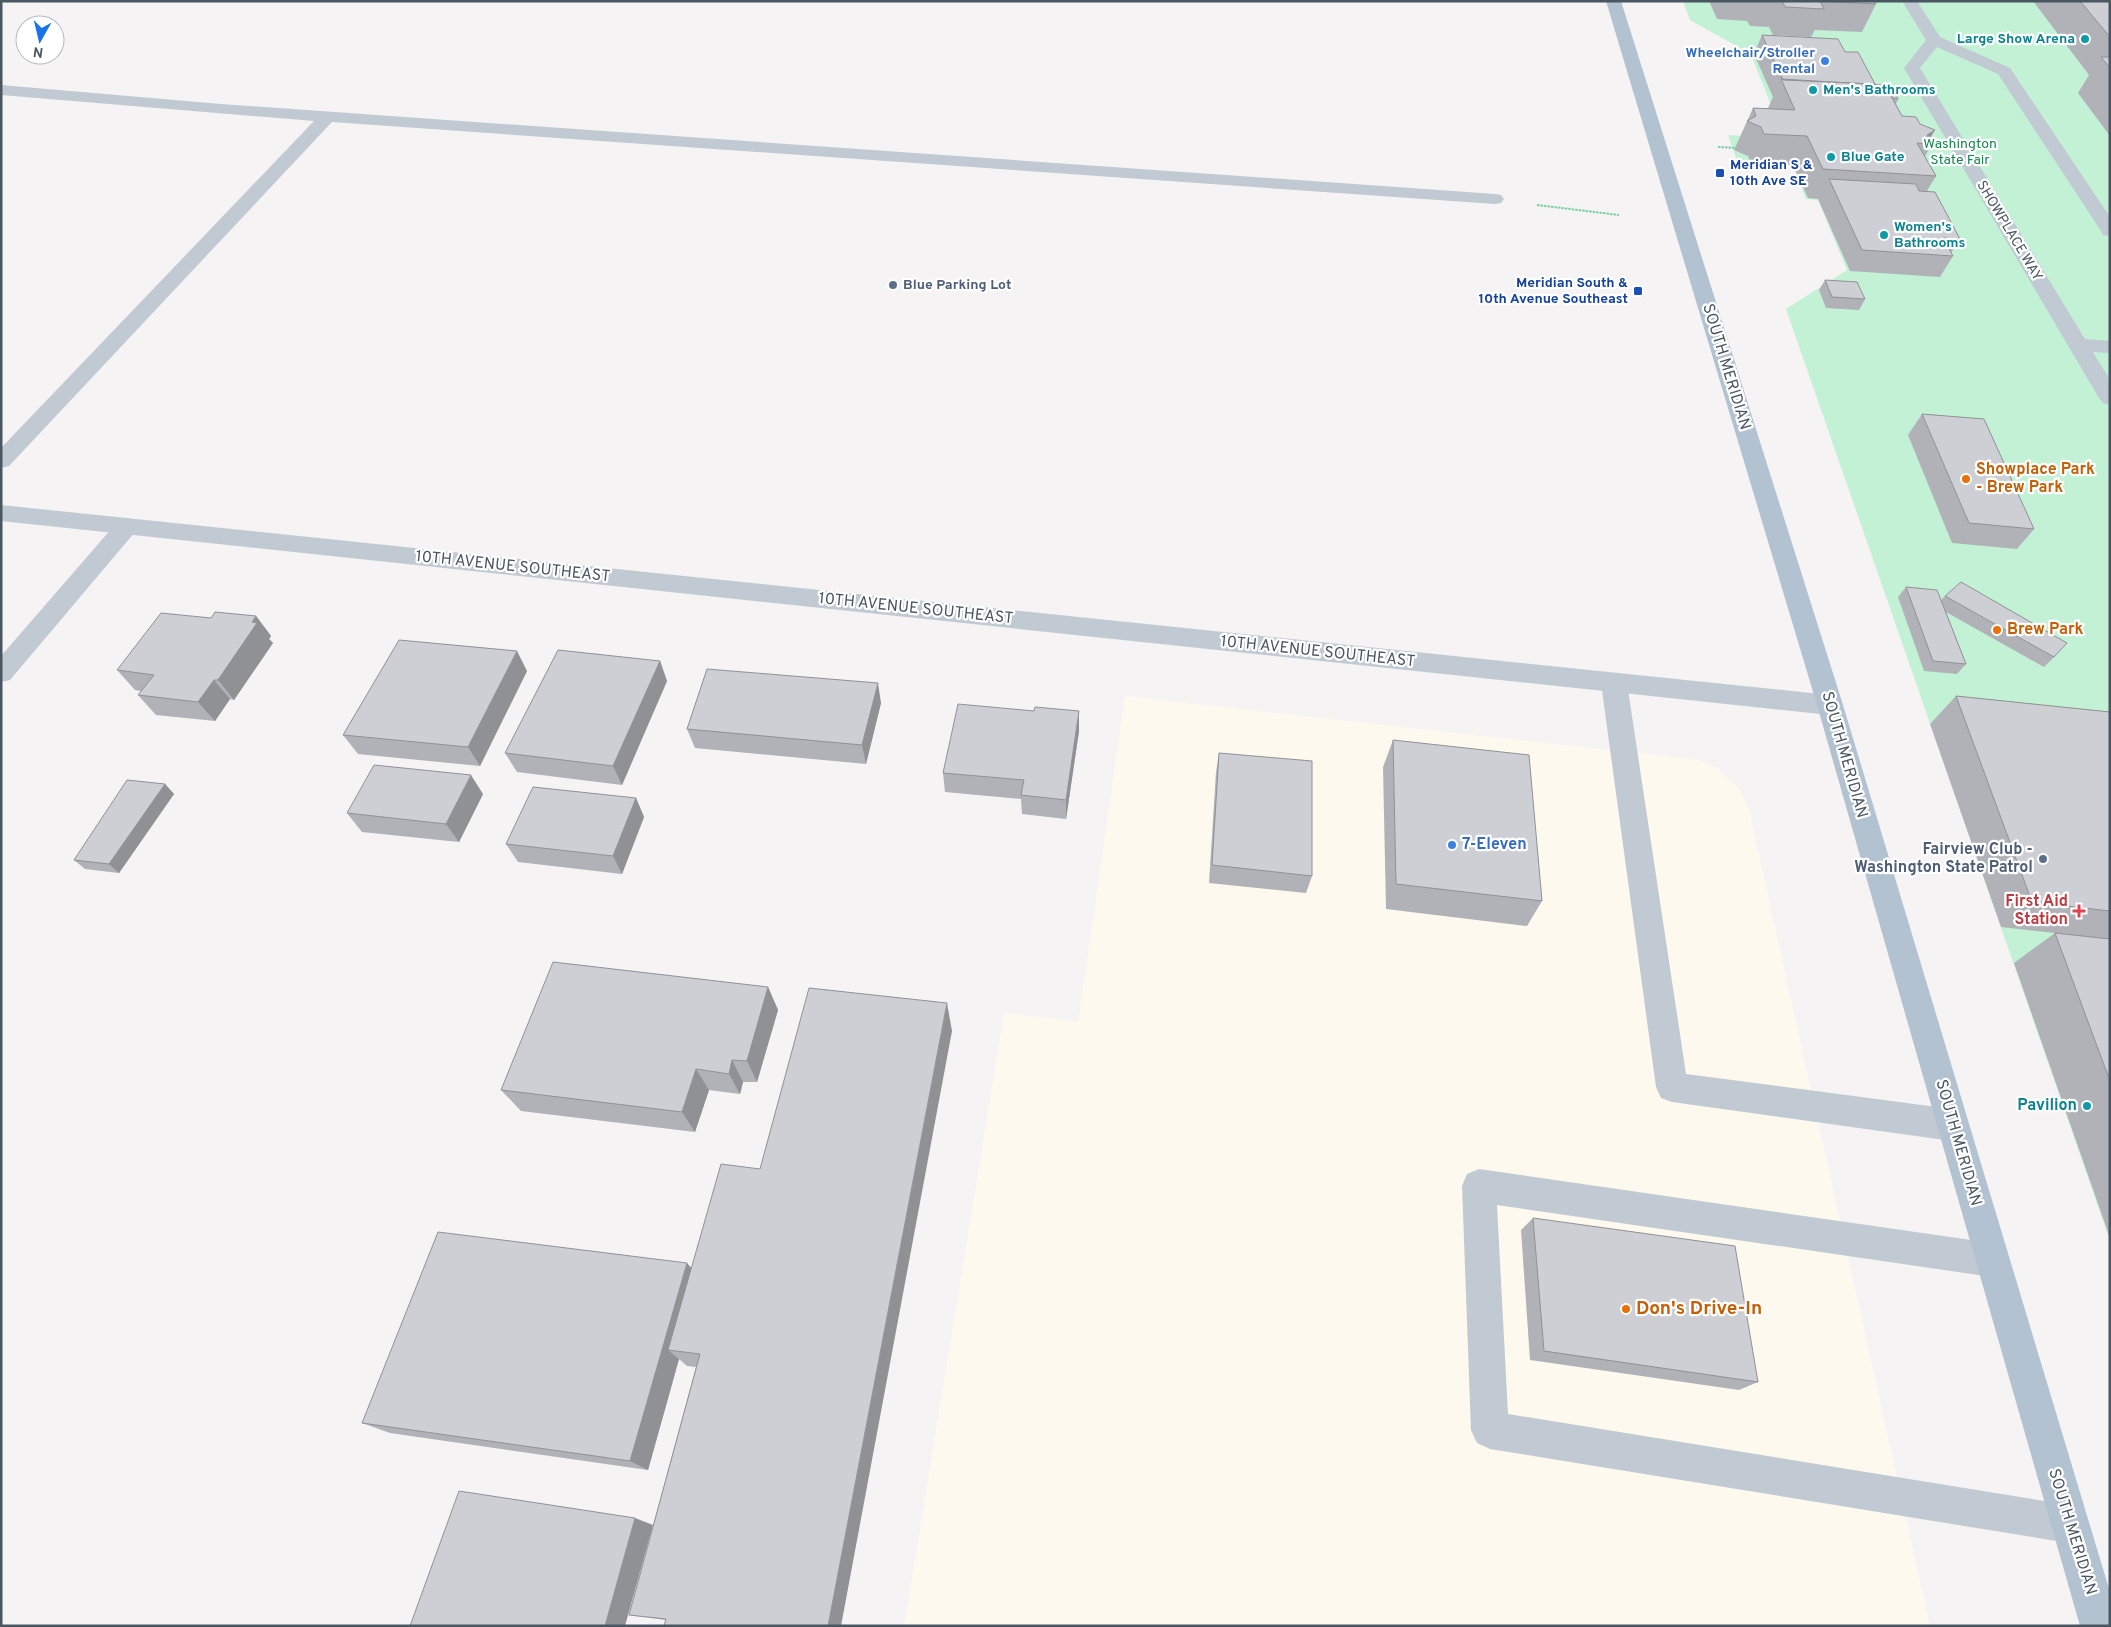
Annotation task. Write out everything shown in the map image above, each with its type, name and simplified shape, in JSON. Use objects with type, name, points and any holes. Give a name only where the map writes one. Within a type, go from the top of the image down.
[{"type":"main road","name":"SOUTH MERIDIAN","points":[[1614,1],[1830,705],[2100,1626]]},
{"type":"street","points":[[1909,1],[1934,40],[2004,71],[2110,231]]},
{"type":"street","name":"SHOWPLACE WAY","points":[[1934,40],[1912,68],[2110,398]]},
{"type":"street","points":[[1,90],[328,116],[1495,199]]},
{"type":"street","points":[[1,461],[328,116]]},
{"type":"street","points":[[2078,345],[2110,347]]},
{"type":"street","name":"10TH AVENUE SOUTHEAST","points":[[1,512],[1830,705]]},
{"type":"street","points":[[1,674],[127,526]]},
{"type":"street","points":[[1614,683],[1672,1087],[1952,1126]]},
{"type":"street","points":[[1992,1260],[1479,1186],[1490,1430],[2069,1524]]},
{"type":"path","points":[[1718,147],[1742,149]]},
{"type":"shaded area","points":[[1125,696],[1699,760],[1717,768],[1739,788],[1749,809],[1930,1626],[904,1626],[1004,1013],[1078,1022]]},
{"type":"green space","name":"Washington State Fair","points":[[1683,1],[2110,1],[2110,1241],[1786,309],[1847,270],[1818,200],[1806,199],[1793,166],[1738,163],[1728,135],[1778,138],[1766,108],[1772,108],[1751,54],[1690,20]]},
{"type":"building","points":[[1782,1],[1820,1],[1824,9],[1785,7]]},
{"type":"building","points":[[1820,1],[1874,1],[1876,4]]},
{"type":"building","points":[[2080,1],[2110,1],[2110,37]]},
{"type":"building","points":[[1762,35],[1838,39],[1845,52],[1858,52],[1875,84],[1783,80]]},
{"type":"building","points":[[2101,57],[2110,57],[2110,68]]},
{"type":"building","points":[[1781,79],[1885,85],[1902,116],[1916,117],[1920,124],[1935,130],[1927,135],[1932,144],[1917,143],[1936,176],[1823,169],[1807,136],[1764,134],[1761,127],[1747,121],[1756,116],[1753,108],[1795,110]]},
{"type":"building","points":[[1886,87],[1892,87],[1898,99],[1893,98]]},
{"type":"building","points":[[1829,179],[1916,184],[1919,191],[1935,192],[1960,239],[1943,238],[1953,256],[1862,250]]},
{"type":"building","points":[[1825,280],[1857,282],[1865,299],[1832,297]]},
{"type":"building","points":[[1922,414],[1984,419],[2034,529],[1969,523]]},
{"type":"building","points":[[1961,582],[2067,643],[2054,657],[1945,596]]},
{"type":"building","points":[[1906,587],[1937,590],[1966,664],[1933,661]]},
{"type":"building","points":[[215,612],[256,616],[252,622],[257,623],[218,680],[214,680],[198,702],[138,695],[154,675],[117,670],[161,613],[211,618]]},
{"type":"building","points":[[399,640],[517,651],[468,747],[343,735]]},
{"type":"building","points":[[558,650],[660,661],[613,766],[505,753]]},
{"type":"building","points":[[707,669],[878,683],[862,745],[687,729]]},
{"type":"building","name":"Fairview Club - Washington State Patrol","points":[[1956,696],[2110,712],[2110,911],[2032,902]]},
{"type":"building","points":[[958,704],[1034,711],[1035,707],[1079,711],[1066,800],[1021,795],[1024,780],[943,773]]},
{"type":"building","name":"7-Eleven","points":[[1393,740],[1529,755],[1542,901],[1396,884]]},
{"type":"building","points":[[1219,753],[1312,761],[1312,876],[1212,865]]},
{"type":"building","points":[[374,765],[471,775],[446,824],[347,813]]},
{"type":"building","points":[[127,780],[165,784],[109,864],[74,860]]},
{"type":"building","points":[[533,787],[636,798],[613,856],[506,844]]},
{"type":"building","points":[[2055,933],[2110,939],[2110,1081]]},
{"type":"building","points":[[553,962],[768,987],[747,1061],[732,1060],[729,1074],[696,1069],[682,1112],[501,1090]]},
{"type":"building","points":[[809,988],[947,1003],[828,1626],[664,1626],[666,1619],[629,1615],[700,1354],[668,1350],[721,1164],[760,1169]]},
{"type":"building","name":"Don's Drive-In","points":[[1533,1218],[1735,1246],[1758,1382],[1544,1351]]},
{"type":"building","points":[[438,1232],[687,1263],[630,1461],[362,1423]]},
{"type":"building","points":[[459,1491],[635,1518],[605,1626],[410,1626]]},
{"type":"place","name":"Large Show Arena","points":[[2085,39]]},
{"type":"place","name":"Wheelchair/Stroller Rental","points":[[1825,61]]},
{"type":"place","name":"Men's Bathrooms","points":[[1813,90]]},
{"type":"place","name":"Blue Gate","points":[[1831,157]]},
{"type":"place","name":"Meridian S & 10th Ave SE","points":[[1720,173]]},
{"type":"place","name":"Women's Bathrooms","points":[[1884,235]]},
{"type":"place","name":"Blue Parking Lot","points":[[893,285]]},
{"type":"place","name":"Meridian South & 10th Avenue Southeast","points":[[1638,291]]},
{"type":"place","name":"Showplace Park - Brew Park","points":[[1966,479]]},
{"type":"place","name":"Brew Park","points":[[1997,630]]},
{"type":"place","name":"7-Eleven","points":[[1452,845]]},
{"type":"place","name":"Fairview Club - Washington State Patrol","points":[[2043,859]]},
{"type":"place","name":"First Aid Station","points":[[2079,911]]},
{"type":"place","name":"Pavilion","points":[[2087,1106]]},
{"type":"place","name":"Don's Drive-In","points":[[1626,1309]]}]
